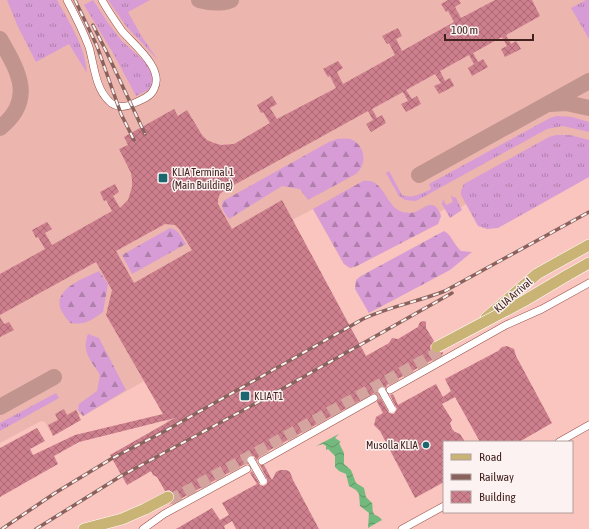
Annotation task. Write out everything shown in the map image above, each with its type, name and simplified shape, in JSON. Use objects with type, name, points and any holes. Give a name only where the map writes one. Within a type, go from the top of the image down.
[{"type":"main road","name":"KLIA Arrival","points":[[589,245],[537,274],[494,311],[439,349],[589,263]]},
{"type":"main road","points":[[84,529],[122,519],[169,498],[141,515],[123,521],[110,529]]},
{"type":"street","points":[[67,0],[84,35],[97,80],[103,93],[109,101],[116,105],[129,106],[151,94],[154,90],[156,81],[155,72],[141,50],[119,26],[102,0]]},
{"type":"street","points":[[390,390],[506,325],[542,309],[589,283]]},
{"type":"street","points":[[382,391],[392,408]]},
{"type":"street","points":[[262,461],[374,398]]},
{"type":"street","points":[[561,441],[589,425]]},
{"type":"street","points":[[251,460],[263,481]]},
{"type":"street","points":[[143,529],[164,514],[248,469]]},
{"type":"street","points":[[402,529],[443,507]]},
{"type":"shaded area","points":[[0,0],[589,0],[589,176],[471,201],[461,207],[457,201],[440,212],[441,216],[438,224],[350,268],[344,264],[313,209],[292,220],[366,356],[180,455],[127,485],[110,455],[164,425],[167,421],[144,381],[83,416],[81,414],[56,429],[50,431],[45,422],[41,421],[0,443]]},
{"type":"green space","points":[[7,0],[57,0],[80,44],[86,63],[87,73],[69,44],[36,62],[18,27]]},
{"type":"green space","points":[[93,0],[122,41],[144,61],[151,72],[153,83],[150,89],[136,96],[113,53],[84,5]]},
{"type":"green space","points":[[108,0],[150,0],[128,12],[142,37],[158,60],[126,26]]},
{"type":"green space","points":[[586,0],[589,0],[589,39],[571,8]]},
{"type":"green space","points":[[557,116],[572,117],[589,122],[589,132],[563,126],[547,129],[416,201],[405,200],[399,196],[386,173],[389,171],[402,195],[416,195],[431,189],[429,184],[550,118]]},
{"type":"green space","points":[[556,135],[570,135],[589,140],[589,177],[498,228],[487,229],[478,226],[461,195],[464,184],[549,137]]},
{"type":"green space","points":[[337,139],[350,139],[359,145],[362,150],[362,165],[356,174],[308,200],[300,189],[282,186],[229,219],[223,208],[223,201]]},
{"type":"green space","points":[[363,181],[370,181],[376,184],[391,204],[402,212],[411,213],[431,205],[435,206],[441,216],[438,224],[357,266],[350,268],[344,264],[313,209]]},
{"type":"green space","points":[[451,196],[456,198],[462,210],[450,218],[442,204],[443,199],[446,205],[453,202]]},
{"type":"green space","points":[[170,228],[178,232],[186,244],[132,274],[122,255]]},
{"type":"green space","points":[[444,231],[449,235],[461,251],[472,252],[450,270],[369,313],[355,289],[356,280]]},
{"type":"green space","points":[[99,271],[108,284],[103,312],[88,322],[70,323],[60,307],[62,294],[72,284]]},
{"type":"green space","points":[[88,334],[99,338],[126,390],[83,416],[78,410],[79,404],[97,391],[100,375],[86,351],[86,340]]},
{"type":"green space","points":[[56,393],[59,398],[0,431],[0,423]]},
{"type":"water","points":[[339,434],[335,438],[341,442],[339,443],[344,453],[344,464],[351,470],[356,483],[364,488],[366,497],[372,503],[374,513],[382,520],[368,528],[369,513],[360,506],[359,494],[356,490],[349,486],[346,474],[339,471],[335,467],[335,456],[328,449],[326,450],[326,446],[323,444],[316,446]]},
{"type":"building","name":"KLIA Terminal 1 (Main Building)","points":[[448,0],[459,0],[461,3],[455,7],[461,18],[495,0],[532,0],[540,16],[506,35],[511,44],[516,41],[521,49],[505,57],[501,49],[507,46],[502,37],[473,53],[478,62],[483,59],[488,67],[472,76],[468,68],[474,64],[469,55],[440,71],[445,81],[450,78],[454,86],[439,94],[434,86],[441,83],[435,74],[406,90],[412,99],[417,96],[421,104],[406,112],[401,104],[408,101],[403,92],[372,109],[377,118],[382,115],[386,123],[371,132],[366,124],[373,120],[368,111],[225,190],[220,194],[218,204],[232,229],[282,200],[366,356],[389,343],[392,338],[398,339],[418,327],[420,322],[426,322],[426,328],[434,341],[430,346],[431,351],[436,354],[443,352],[443,354],[387,385],[386,388],[382,386],[378,388],[378,393],[389,413],[394,414],[397,409],[390,395],[393,394],[398,405],[436,384],[443,397],[451,391],[445,379],[498,351],[502,347],[507,346],[514,349],[516,356],[552,423],[521,441],[479,441],[455,397],[442,404],[452,420],[450,423],[452,429],[460,434],[464,441],[443,441],[443,483],[415,498],[380,431],[374,425],[376,417],[383,413],[377,402],[378,396],[374,393],[266,452],[258,458],[257,461],[254,456],[249,456],[246,460],[248,464],[245,464],[169,505],[174,500],[174,493],[169,490],[165,491],[157,477],[153,475],[151,471],[127,485],[110,455],[175,418],[79,442],[54,456],[58,464],[0,497],[0,448],[37,428],[45,441],[30,449],[33,455],[75,435],[163,414],[106,315],[112,290],[96,262],[0,315],[0,274],[45,249],[38,237],[36,238],[32,230],[47,222],[52,229],[45,233],[52,245],[112,211],[106,200],[104,201],[100,192],[115,184],[119,192],[113,196],[120,208],[128,200],[132,187],[131,173],[119,149],[128,145],[124,137],[174,109],[178,116],[187,110],[202,135],[207,140],[221,145],[234,144],[270,123],[263,112],[261,113],[257,105],[272,96],[277,104],[270,108],[277,119],[336,88],[330,76],[328,77],[323,69],[338,61],[343,68],[337,72],[343,84],[395,55],[389,43],[387,44],[382,36],[398,28],[402,36],[396,39],[402,51],[454,22],[448,11],[446,12],[441,4]],"holes":[[[165,224],[175,225],[192,250],[134,283],[116,251]]]},
{"type":"building","points":[[0,317],[4,324],[9,322],[14,330],[0,337]]},
{"type":"building","points":[[64,409],[67,415],[76,410],[81,420],[53,436],[48,425],[58,420],[55,414]]},
{"type":"building","points":[[260,465],[264,465],[272,480],[276,472],[280,470],[290,472],[319,529],[236,529],[232,521],[224,526],[225,529],[176,529],[212,508],[220,520],[229,515],[222,503],[257,484],[250,473],[252,471],[260,485],[263,486],[267,484],[267,479]]},
{"type":"taxiway","points":[[199,0],[215,3],[231,0]]},
{"type":"taxiway","points":[[0,39],[13,62],[20,85],[21,96],[18,106],[11,117],[0,128]]},
{"type":"taxiway","points":[[419,175],[589,81]]},
{"type":"taxiway","points":[[549,104],[566,103],[589,108]]},
{"type":"taxiway","points":[[0,407],[54,377]]},
{"type":"tunnel","points":[[170,500],[440,351]]},
{"type":"tunnel","points":[[374,398],[390,390]]},
{"type":"railway","points":[[75,0],[97,46],[121,114],[134,140]]},
{"type":"railway","points":[[93,25],[145,134]]},
{"type":"railway","points":[[2,529],[55,493],[111,459],[165,431],[363,319],[445,291],[589,212]]},
{"type":"railway","points":[[36,529],[121,476],[266,398],[452,293]]},
{"type":"place","name":"KLIA Terminal 1 (Main Building)","points":[[163,178]]},
{"type":"place","name":"KLIA T1","points":[[245,396]]},
{"type":"place","name":"Musolla KLIA","points":[[426,445]]}]
